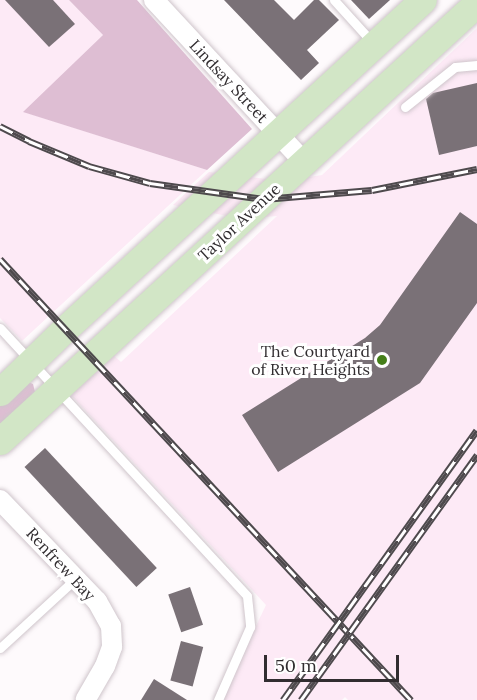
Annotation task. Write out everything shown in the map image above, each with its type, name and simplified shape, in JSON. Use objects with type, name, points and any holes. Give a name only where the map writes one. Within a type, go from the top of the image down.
[{"type":"main road","points":[[0,392],[423,0]]},
{"type":"main road","name":"Taylor Avenue","points":[[0,441],[477,3]]},
{"type":"street","name":"Lindsay Street","points":[[154,0],[303,162]]},
{"type":"street","name":"Renfrew Bay","points":[[0,500],[97,601],[111,626],[112,647],[105,666],[85,700]]},
{"type":"lane","points":[[334,0],[375,45]]},
{"type":"lane","points":[[405,107],[454,67],[477,65]]},
{"type":"lane","points":[[0,328],[247,596],[250,627],[218,700]]},
{"type":"lane","points":[[0,648],[75,579]]},
{"type":"shaded area","points":[[0,0],[69,0],[103,35],[24,112],[207,170],[22,341],[0,318]]},
{"type":"shaded area","points":[[69,0],[137,0],[252,129],[207,170],[23,112],[103,35]]},
{"type":"shaded area","points":[[477,28],[477,700],[348,700],[345,697],[342,700],[221,700],[266,605],[68,392],[111,353],[121,362],[277,216],[242,219],[173,205],[209,172],[284,181],[322,175]]},
{"type":"shaded area","points":[[28,382],[33,384],[35,392],[0,426],[0,404]]},
{"type":"building","points":[[5,0],[53,0],[75,24],[49,47]]},
{"type":"building","points":[[224,0],[274,0],[294,20],[314,0],[319,0],[339,20],[307,50],[319,63],[301,80]]},
{"type":"building","points":[[351,0],[390,0],[369,19]]},
{"type":"building","points":[[477,83],[477,146],[439,155],[426,99],[433,93]]},
{"type":"building","name":"The Courtyard of River Heights","points":[[460,212],[477,224],[477,303],[420,383],[278,472],[242,415],[365,338],[380,325]]},
{"type":"building","points":[[45,448],[157,568],[136,587],[25,467]]},
{"type":"building","points":[[190,587],[203,625],[181,632],[168,594]]},
{"type":"building","points":[[181,641],[203,647],[193,687],[170,681]]},
{"type":"building","points":[[154,679],[187,700],[141,700]]},
{"type":"railway","points":[[0,126],[89,166],[150,183],[264,199],[372,190],[477,169]]},
{"type":"railway","points":[[0,259],[411,700]]},
{"type":"railway","points":[[283,700],[477,430]]},
{"type":"railway","points":[[301,700],[477,455]]},
{"type":"place","name":"The Courtyard of River Heights","points":[[382,360]]}]
